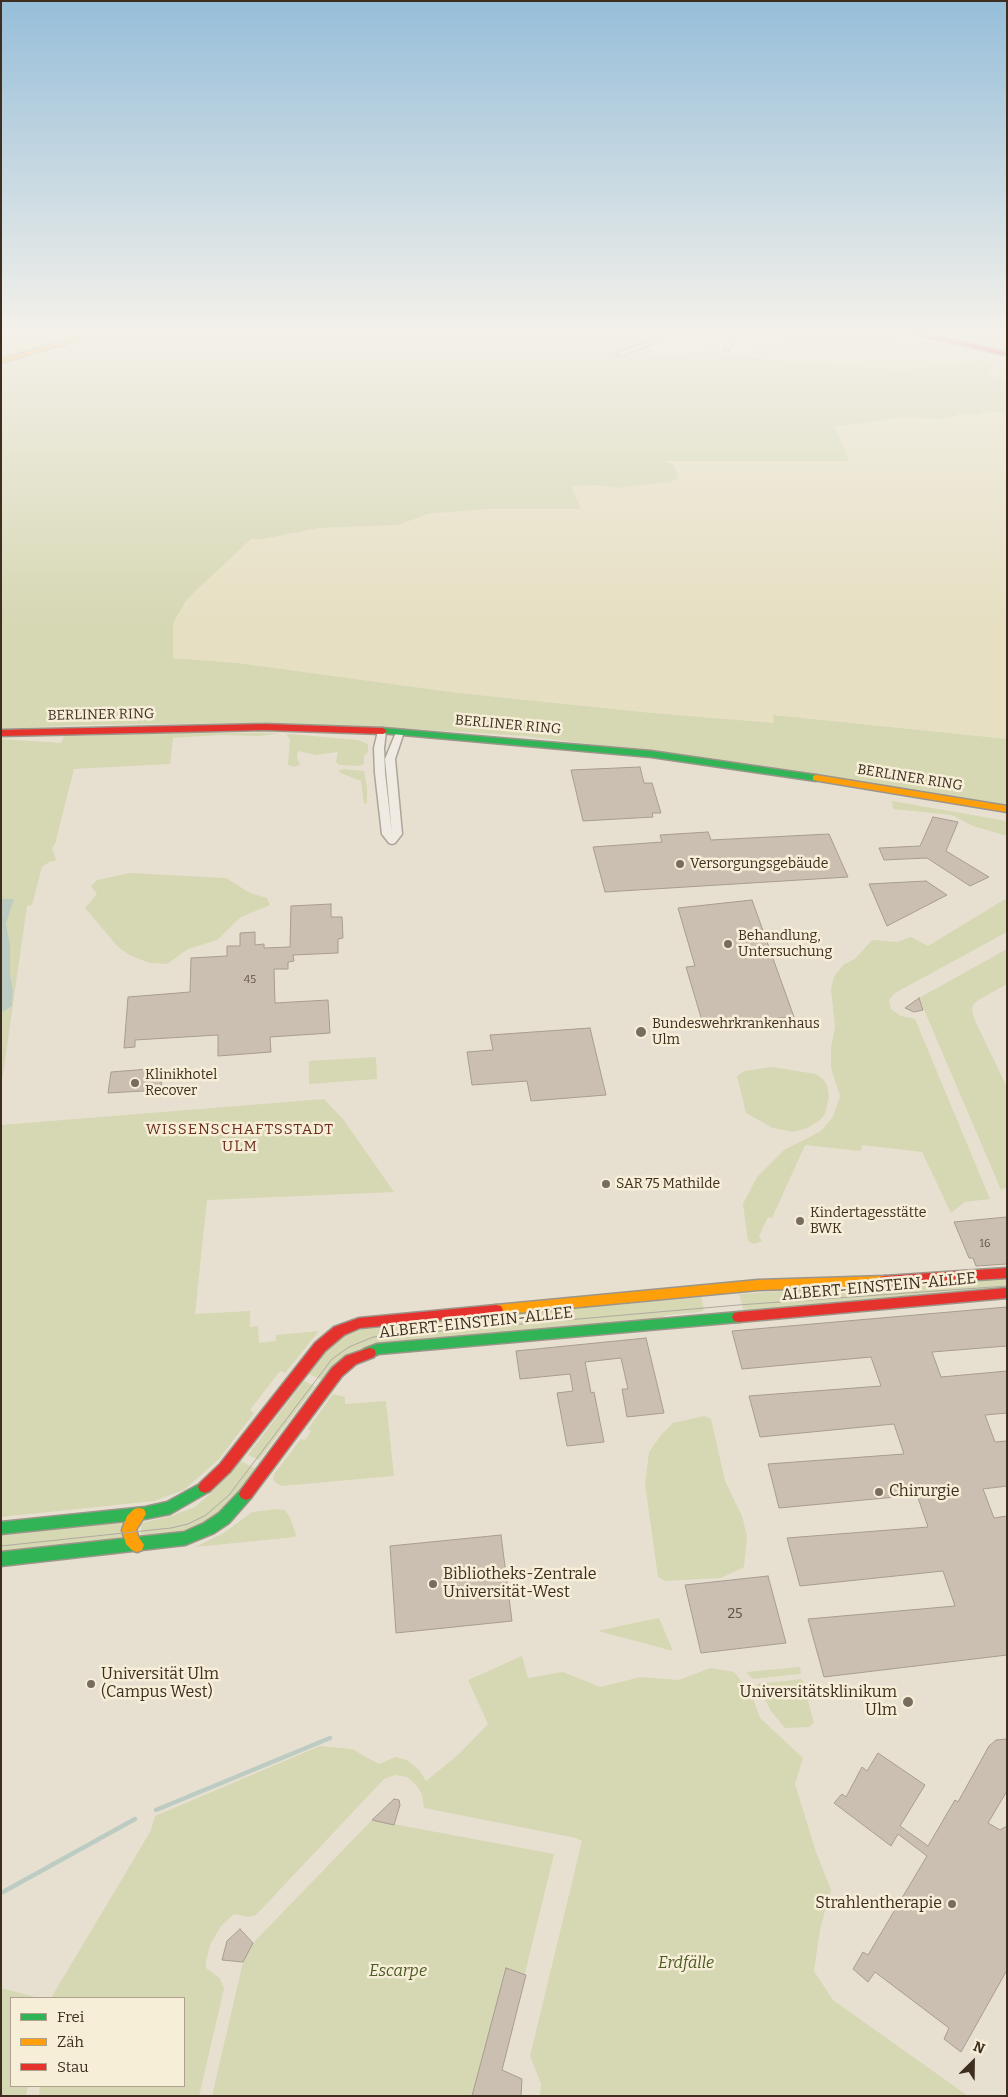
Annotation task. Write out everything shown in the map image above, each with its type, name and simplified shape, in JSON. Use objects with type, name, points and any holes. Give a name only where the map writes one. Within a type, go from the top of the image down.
[{"type":"street","name":"BERLINER RING","points":[[1,733],[188,728],[400,732],[651,754],[782,772],[1007,809]]},
{"type":"street","points":[[352,730],[369,736],[379,745]]},
{"type":"street","points":[[382,731],[379,745],[380,773],[387,834],[392,841],[397,834],[390,759],[400,732]]},
{"type":"street","name":"ALBERT-EINSTEIN-ALLEE","points":[[1,1528],[139,1514],[181,1504],[209,1484],[225,1468],[320,1347],[335,1334],[359,1323],[758,1284],[889,1281],[1007,1273]]},
{"type":"street","name":"ALBERT-EINSTEIN-ALLEE","points":[[1,1559],[137,1545],[185,1538],[203,1531],[224,1518],[242,1500],[337,1372],[351,1360],[376,1349],[1007,1293]]},
{"type":"street","points":[[137,1545],[131,1540],[129,1530],[132,1521],[139,1514]]},
{"type":"shaded area","points":[[837,431],[1007,431],[1007,739],[774,715],[775,723],[652,713],[458,693],[237,663],[173,658],[173,622],[187,599],[251,538],[263,539],[319,528],[395,525],[427,514],[487,509],[581,509],[571,486],[598,485],[616,488],[671,482],[660,461],[849,461]]},
{"type":"shaded area","points":[[2,899],[14,899],[6,924],[10,944],[12,1006],[1,1013]]},
{"type":"green space","points":[[1,431],[837,431],[849,461],[664,461],[673,464],[677,473],[677,478],[671,482],[616,488],[598,485],[571,486],[581,509],[487,509],[427,514],[399,525],[319,528],[263,539],[251,539],[187,599],[173,623],[173,658],[237,663],[458,693],[652,713],[774,723],[773,715],[1007,739],[1007,806],[784,769],[526,736],[379,727],[266,723],[80,725],[1,729]]},
{"type":"green space","points":[[280,733],[261,736],[220,735],[173,738],[170,764],[74,769],[55,844],[52,848],[56,860],[42,867],[32,905],[27,906],[1,1088],[1,1013],[12,1006],[13,991],[10,974],[10,944],[6,924],[14,899],[2,899],[1,903],[1,739],[61,743],[64,736]]},
{"type":"green space","points":[[286,735],[358,740],[368,744],[368,752],[364,756],[364,764],[359,766],[339,765],[336,762],[338,752],[316,755],[298,751],[297,757],[300,765],[294,767],[288,765],[290,738]]},
{"type":"green space","points":[[339,770],[364,771],[367,803],[364,804],[361,781],[340,773]]},
{"type":"green space","points":[[892,801],[1007,821],[1007,836],[973,826],[952,815],[893,809]]},
{"type":"green space","points":[[130,873],[226,878],[250,893],[267,898],[270,905],[241,917],[217,940],[188,949],[167,964],[150,963],[131,956],[118,947],[85,908],[97,894],[91,886],[97,880]]},
{"type":"green space","points":[[1007,898],[1007,932],[895,993],[889,1000],[891,1009],[901,1016],[915,1019],[990,1199],[965,1202],[951,1213],[922,1152],[862,1145],[861,1151],[805,1145],[772,1218],[768,1217],[759,1236],[762,1241],[754,1244],[748,1241],[743,1204],[757,1177],[784,1150],[821,1131],[833,1117],[840,1096],[831,1068],[831,1048],[835,1027],[831,989],[834,977],[843,965],[855,959],[872,940],[897,942],[911,937],[928,946]]},
{"type":"green space","points":[[1007,949],[1007,984],[977,1001],[973,1005],[972,1011],[1007,1087],[1007,1187],[1001,1190],[919,998]]},
{"type":"green space","points":[[376,1057],[377,1079],[309,1084],[309,1061]]},
{"type":"green space","points":[[772,1067],[816,1074],[823,1079],[827,1085],[829,1097],[825,1114],[819,1121],[807,1128],[794,1132],[773,1128],[746,1113],[737,1076],[744,1071]]},
{"type":"green space","points":[[324,1099],[343,1119],[394,1192],[207,1200],[195,1314],[250,1311],[250,1327],[258,1326],[259,1343],[276,1341],[276,1335],[319,1331],[285,1373],[280,1371],[250,1410],[254,1413],[219,1459],[184,1490],[154,1501],[1,1517],[1,1125]]},
{"type":"green space","points":[[1007,1276],[1007,1290],[744,1312],[739,1294]]},
{"type":"green space","points":[[701,1297],[704,1310],[700,1312],[667,1315],[657,1319],[386,1343],[325,1381],[304,1372],[350,1330]]},
{"type":"green space","points":[[304,1381],[315,1386],[259,1460],[248,1455]]},
{"type":"green space","points":[[333,1394],[345,1397],[345,1404],[386,1401],[394,1476],[282,1486],[276,1483],[273,1479],[274,1474],[301,1439],[305,1440],[311,1431],[308,1429]]},
{"type":"green space","points":[[704,1416],[711,1419],[725,1481],[742,1516],[747,1536],[744,1567],[721,1578],[665,1581],[658,1577],[645,1484],[649,1452],[661,1435],[673,1423]]},
{"type":"green space","points":[[238,1460],[259,1470],[241,1494],[202,1527],[141,1538],[141,1523],[171,1516],[195,1507],[211,1493]]},
{"type":"green space","points":[[285,1510],[296,1534],[295,1537],[195,1547],[224,1533],[252,1512]]},
{"type":"green space","points":[[123,1523],[122,1540],[1,1555],[1,1532]]},
{"type":"green space","points":[[659,1618],[673,1651],[598,1631],[629,1624]]},
{"type":"green space","name":"Erdfälle","points":[[522,1656],[528,1678],[563,1672],[600,1687],[641,1677],[679,1680],[710,1668],[734,1672],[751,1693],[760,1718],[803,1758],[795,1784],[816,1852],[831,1890],[820,1929],[814,1971],[833,2000],[968,2096],[540,2096],[541,2084],[530,2056],[582,1841],[576,1838],[424,1808],[422,1794],[416,1785],[407,1777],[395,1775],[384,1779],[256,1915],[248,1917],[234,1914],[221,1926],[211,1943],[206,1960],[206,1968],[220,1978],[224,1989],[199,2096],[39,2096],[40,2087],[185,2087],[185,1997],[52,1997],[150,1832],[155,1816],[320,1746],[352,1749],[379,1764],[396,1757],[407,1760],[419,1770],[426,1781],[459,1754],[488,1724],[468,1680]]},
{"type":"green space","points":[[800,1667],[801,1674],[753,1679],[746,1672]]},
{"type":"green space","points":[[802,1679],[814,1723],[809,1727],[785,1728],[771,1711],[757,1684]]},
{"type":"green space","name":"Escarpe","points":[[372,1820],[554,1854],[495,2096],[212,2096],[243,1962],[247,1952],[253,1943]]},
{"type":"green space","points":[[1,1988],[35,1997],[10,1997],[10,2087],[28,2087],[26,2096],[1,2096]]},
{"type":"building","points":[[640,767],[644,783],[652,783],[661,813],[652,813],[653,817],[583,821],[571,770]]},
{"type":"building","points":[[933,817],[958,822],[946,851],[989,877],[970,886],[927,858],[884,860],[879,848],[920,846]]},
{"type":"building","name":"Versorgungsgebäude","points":[[708,832],[711,840],[829,834],[848,877],[605,892],[593,847],[662,842],[660,835]]},
{"type":"building","points":[[926,881],[947,895],[887,926],[869,884]]},
{"type":"building","name":"Behandlung, Untersuchung","points":[[752,900],[794,1017],[703,1024],[686,967],[695,966],[678,908]]},
{"type":"building","points":[[331,904],[331,917],[342,917],[343,938],[338,939],[338,953],[293,955],[294,961],[288,962],[288,969],[274,969],[275,1003],[328,1000],[330,1033],[270,1037],[271,1052],[218,1056],[218,1035],[135,1040],[135,1047],[124,1048],[128,997],[190,992],[191,958],[227,956],[227,946],[240,946],[240,933],[255,932],[255,945],[264,944],[264,948],[290,947],[291,906]]},
{"type":"building","points":[[919,998],[923,1010],[914,1012],[905,1008]]},
{"type":"building","points":[[590,1028],[606,1095],[531,1101],[527,1081],[472,1085],[467,1052],[493,1050],[490,1035]]},
{"type":"building","name":"Klinikhotel Recover","points":[[162,1068],[161,1090],[108,1093],[111,1072]]},
{"type":"building","points":[[1007,1217],[1007,1264],[976,1266],[973,1258],[969,1258],[954,1222]]},
{"type":"building","name":"Chirurgie","points":[[1007,1307],[1007,1346],[932,1352],[941,1377],[1007,1371],[1007,1413],[985,1415],[995,1442],[1007,1441],[1007,1486],[983,1489],[994,1518],[1007,1516],[1007,1655],[824,1677],[808,1619],[955,1606],[943,1571],[800,1586],[787,1538],[928,1527],[917,1495],[779,1508],[768,1464],[904,1454],[894,1424],[760,1437],[749,1396],[881,1386],[871,1357],[742,1369],[732,1331]]},
{"type":"building","points":[[646,1338],[664,1413],[627,1417],[622,1389],[628,1389],[621,1358],[585,1362],[591,1393],[594,1392],[604,1442],[567,1446],[557,1393],[573,1391],[570,1374],[520,1379],[516,1351]]},
{"type":"building","name":"Bibliotheks-Zentrale Universität-West","points":[[501,1535],[512,1621],[396,1633],[390,1546]]},
{"type":"building","points":[[768,1576],[786,1643],[701,1653],[685,1585]]},
{"type":"building","name":"Strahlentherapie","points":[[1007,1739],[1007,1791],[988,1823],[1000,1830],[1007,1826],[1007,1970],[961,2052],[944,2039],[949,2028],[875,1972],[868,1982],[853,1969],[863,1952],[868,1955],[927,1856],[898,1834],[891,1846],[834,1803],[842,1794],[846,1797],[862,1767],[867,1771],[878,1753],[925,1785],[900,1826],[928,1846],[955,1800],[958,1802],[989,1746],[996,1740]]},
{"type":"building","points":[[394,1799],[399,1800],[400,1805],[394,1825],[372,1820]]},
{"type":"building","points":[[240,1929],[253,1943],[243,1962],[222,1960],[227,1941]]},
{"type":"building","points":[[506,1968],[526,1975],[502,2070],[522,2079],[521,2096],[472,2096]]},
{"type":"waterway","points":[[156,1810],[330,1738]]},
{"type":"waterway","points":[[3,1892],[135,1819]]},
{"type":"tram line","points":[[1,1546],[171,1528],[188,1524],[206,1515],[229,1495],[332,1359],[349,1347],[373,1337],[738,1305],[1007,1286]]},
{"type":"traffic: fast","points":[[383,731],[651,754],[816,778]]},
{"type":"traffic: fast","points":[[369,1353],[377,1349],[739,1317]]},
{"type":"traffic: fast","points":[[1,1528],[145,1513],[170,1508],[205,1487]]},
{"type":"traffic: fast","points":[[1,1559],[185,1538],[209,1528],[224,1518],[246,1494]]},
{"type":"traffic: slow","points":[[816,778],[1007,809]]},
{"type":"traffic: slow","points":[[496,1310],[758,1285],[885,1281]]},
{"type":"traffic: slow","points":[[137,1545],[131,1539],[129,1530],[132,1521],[139,1514]]},
{"type":"traffic: jam","points":[[1,733],[265,727],[383,731]]},
{"type":"traffic: jam","points":[[885,1281],[1007,1273]]},
{"type":"traffic: jam","points":[[739,1317],[1007,1293]]},
{"type":"traffic: jam","points":[[205,1487],[225,1468],[320,1347],[339,1331],[359,1323],[496,1310]]},
{"type":"traffic: jam","points":[[246,1494],[337,1372],[351,1360],[369,1353]]},
{"type":"place","name":"Versorgungsgebäude","points":[[680,864]]},
{"type":"place","name":"Behandlung, Untersuchung","points":[[728,944]]},
{"type":"place","name":"Bundeswehrkrankenhaus Ulm","points":[[641,1032]]},
{"type":"place","name":"Klinikhotel Recover","points":[[135,1083]]},
{"type":"place","name":"SAR 75 Mathilde","points":[[606,1184]]},
{"type":"place","name":"Kindertagesstätte BWK","points":[[800,1221]]},
{"type":"place","name":"Chirurgie","points":[[879,1492]]},
{"type":"place","name":"Bibliotheks-Zentrale Universität-West","points":[[433,1584]]},
{"type":"place","name":"Universität Ulm (Campus West)","points":[[91,1684]]},
{"type":"place","name":"Universitätsklinikum Ulm","points":[[908,1702]]},
{"type":"place","name":"Strahlentherapie","points":[[952,1904]]},
{"type":"district","name":"WISSENSCHAFTSSTADT ULM","points":[[240,1138]]}]
